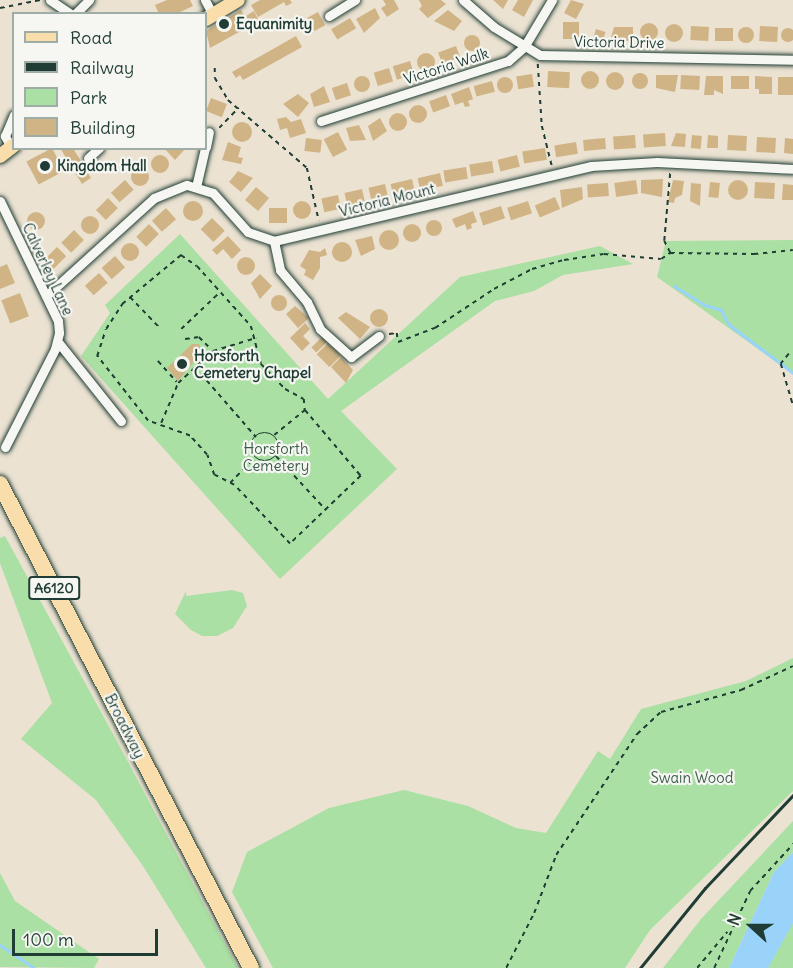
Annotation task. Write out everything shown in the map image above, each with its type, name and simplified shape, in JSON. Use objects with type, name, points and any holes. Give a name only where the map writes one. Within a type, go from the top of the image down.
[{"type":"highway","name":"Broadway","points":[[0,484],[251,968]]},
{"type":"main road","points":[[209,17],[238,0]]},
{"type":"street","points":[[50,0],[70,12]]},
{"type":"street","points":[[75,12],[89,0]]},
{"type":"street","points":[[205,0],[209,17]]},
{"type":"street","points":[[329,16],[354,0]]},
{"type":"street","name":"Victoria Drive","points":[[463,0],[524,47],[537,54],[793,60]]},
{"type":"street","name":"Victoria Walk","points":[[321,122],[506,62],[524,47],[552,0]]},
{"type":"street","points":[[8,150],[5,136],[12,120]]},
{"type":"street","points":[[207,140],[209,132]]},
{"type":"street","points":[[88,158],[97,150]]},
{"type":"street","points":[[196,187],[205,150]]},
{"type":"street","name":"Victoria Mount","points":[[274,241],[591,166],[670,163],[793,169]]},
{"type":"street","points":[[46,296],[154,198],[178,187],[196,187],[213,193],[248,232],[274,241],[280,270],[307,302],[320,329],[351,357],[379,336]]},
{"type":"street","name":"Calverley Lane","points":[[0,201],[58,321],[58,342]]},
{"type":"street","points":[[4,447],[58,342],[121,422]]},
{"type":"path","points":[[0,8],[40,0]]},
{"type":"path","points":[[537,54],[542,126],[554,175]]},
{"type":"path","points":[[215,68],[215,78],[238,108],[307,168],[321,231]]},
{"type":"path","points":[[209,132],[220,128],[238,108]]},
{"type":"path","points":[[669,253],[664,241],[670,163]]},
{"type":"path","points":[[379,336],[397,333],[398,342],[435,328],[494,289],[564,260],[604,254],[661,259],[669,253],[754,254],[793,250]]},
{"type":"path","points":[[181,255],[188,258],[251,326],[261,364],[285,389],[304,399],[305,410],[361,476],[290,544],[230,483],[214,476],[207,455],[190,436],[148,421],[97,356],[112,318],[130,297],[181,255]]},
{"type":"path","points":[[181,329],[219,292]]},
{"type":"path","points":[[130,297],[159,327]]},
{"type":"path","points":[[185,339],[200,337],[213,351]]},
{"type":"path","points":[[161,424],[178,383],[195,367],[213,351],[256,338]]},
{"type":"path","points":[[789,354],[781,364],[793,405]]},
{"type":"path","points":[[158,361],[178,383]]},
{"type":"path","points":[[195,367],[256,437]]},
{"type":"path","points":[[274,436],[305,410]]},
{"type":"path","points":[[256,456],[252,444],[256,437],[267,433],[274,436],[279,443],[276,456]]},
{"type":"path","points":[[230,483],[256,456]]},
{"type":"path","points":[[256,456],[268,460],[276,456]]},
{"type":"path","points":[[276,456],[326,510]]},
{"type":"path","points":[[506,968],[534,913],[556,855],[637,734],[661,712],[741,690],[793,666]]},
{"type":"path","points":[[714,968],[729,930],[750,891],[793,844]]},
{"type":"path","points":[[697,968],[729,930]]},
{"type":"green space","name":"Horsforth Cemetery","points":[[180,234],[328,399],[460,277],[600,246],[633,264],[563,275],[534,291],[495,301],[341,411],[397,469],[280,579],[81,356],[110,313],[105,305]]},
{"type":"green space","points":[[793,240],[793,374],[657,277],[666,241]]},
{"type":"green space","points":[[5,536],[238,968],[206,968],[143,866],[96,800],[21,739],[52,703],[0,563],[0,538]]},
{"type":"green space","points":[[232,590],[243,593],[247,606],[233,628],[217,636],[202,636],[191,630],[175,614],[186,591],[186,596]]},
{"type":"green space","name":"Swain Wood","points":[[793,658],[793,791],[650,930],[625,968],[273,968],[232,892],[247,852],[329,808],[404,790],[468,806],[516,828],[546,833],[598,751],[610,759],[641,709],[746,681]]},
{"type":"green space","points":[[793,821],[793,852],[774,872],[729,968],[663,968],[701,919]]},
{"type":"green space","points":[[0,873],[15,901],[99,959],[94,968],[0,967]]},
{"type":"green space","points":[[793,899],[793,968],[760,968]]},
{"type":"water","points":[[793,852],[793,923],[768,968],[729,968],[774,872]]},
{"type":"building","points":[[167,0],[190,0],[193,6],[180,12],[158,12],[155,5]]},
{"type":"building","points":[[260,0],[290,0],[292,3],[286,6],[284,2],[258,17],[251,5]]},
{"type":"building","points":[[383,0],[394,0],[399,9],[387,17],[381,8],[386,5]]},
{"type":"building","points":[[419,0],[441,0],[446,4],[428,18],[419,9],[422,6]]},
{"type":"building","points":[[493,0],[508,0],[503,9]]},
{"type":"building","points":[[518,0],[533,0],[524,17],[512,10]]},
{"type":"building","points":[[571,0],[584,4],[576,19],[564,13]]},
{"type":"building","points":[[375,8],[380,18],[364,33],[356,19]]},
{"type":"building","points":[[241,10],[250,26],[210,48],[207,30]]},
{"type":"building","points":[[448,10],[462,21],[454,31],[434,21]]},
{"type":"building","points":[[254,11],[260,23],[253,28],[246,16]]},
{"type":"building","points":[[318,12],[325,25],[314,31],[307,18]]},
{"type":"building","points":[[350,18],[356,28],[337,40],[331,29]]},
{"type":"building","points":[[563,22],[579,22],[579,39],[563,39]]},
{"type":"building","points":[[649,23],[657,28],[658,32],[653,40],[649,41],[641,36],[640,32],[645,24]]},
{"type":"building","points":[[674,24],[680,27],[683,33],[680,39],[674,42],[668,39],[665,33],[668,27]]},
{"type":"building","points":[[691,26],[709,27],[708,41],[690,40]]},
{"type":"building","points":[[760,26],[778,27],[777,42],[759,41]]},
{"type":"building","points":[[614,27],[633,27],[633,41],[610,41]]},
{"type":"building","points":[[743,27],[749,27],[754,35],[752,41],[743,43],[738,38],[738,32]]},
{"type":"building","points":[[715,28],[733,28],[733,41],[715,41]]},
{"type":"building","points":[[788,28],[793,30],[793,40],[788,42],[783,40],[781,35],[783,30]]},
{"type":"building","points":[[596,29],[606,32],[603,41],[593,38]]},
{"type":"building","points":[[469,35],[475,35],[480,43],[478,49],[469,51],[464,46],[464,40]]},
{"type":"building","points":[[296,36],[302,47],[243,80],[240,75],[236,78],[232,72]]},
{"type":"building","points":[[456,46],[460,57],[442,64],[438,52]]},
{"type":"building","points":[[426,53],[432,56],[435,62],[432,68],[426,71],[420,68],[417,62],[420,56]]},
{"type":"building","points":[[410,61],[414,74],[397,80],[393,66]]},
{"type":"building","points":[[389,68],[393,81],[378,86],[374,73]]},
{"type":"building","points":[[548,71],[570,72],[569,88],[547,87]]},
{"type":"building","points":[[590,71],[596,74],[599,80],[596,86],[590,89],[584,86],[581,80],[584,74]]},
{"type":"building","points":[[615,72],[621,75],[624,81],[621,87],[615,90],[609,87],[606,81],[609,75]]},
{"type":"building","points":[[637,73],[643,73],[648,81],[646,87],[637,89],[632,84],[632,78]]},
{"type":"building","points":[[532,74],[534,87],[518,89],[516,77]]},
{"type":"building","points":[[656,75],[678,75],[675,92],[656,88]]},
{"type":"building","points":[[681,75],[700,76],[699,90],[680,89]]},
{"type":"building","points":[[359,76],[365,76],[370,84],[368,90],[359,92],[354,87],[354,81]]},
{"type":"building","points":[[706,76],[723,76],[723,94],[714,90],[714,95],[704,95]]},
{"type":"building","points":[[731,76],[749,76],[749,89],[731,89]]},
{"type":"building","points":[[755,76],[772,77],[772,94],[759,94],[759,89],[755,89]]},
{"type":"building","points":[[502,77],[508,77],[513,85],[511,91],[502,93],[497,88],[497,82]]},
{"type":"building","points":[[778,77],[793,77],[793,95],[778,95]]},
{"type":"building","points":[[492,81],[495,92],[476,97],[474,86]]},
{"type":"building","points":[[347,83],[351,95],[336,100],[332,88]]},
{"type":"building","points":[[324,86],[330,102],[314,107],[310,94]]},
{"type":"building","points":[[469,87],[473,99],[468,101],[470,106],[465,107],[463,102],[455,105],[451,94]]},
{"type":"building","points":[[298,94],[309,103],[298,117],[283,104]]},
{"type":"building","points":[[446,95],[450,106],[433,112],[429,101]]},
{"type":"building","points":[[211,98],[227,104],[222,117],[207,111]]},
{"type":"building","points":[[418,105],[424,108],[427,114],[424,120],[418,123],[412,120],[409,114],[412,108]]},
{"type":"building","points":[[398,113],[406,118],[407,122],[402,130],[398,131],[390,126],[389,122],[394,114]]},
{"type":"building","points":[[286,117],[291,122],[301,119],[306,133],[290,138],[287,128],[280,130],[277,119]]},
{"type":"building","points":[[380,118],[387,131],[373,141],[368,126]]},
{"type":"building","points":[[242,122],[249,125],[252,132],[249,139],[242,142],[235,139],[232,132],[235,125]]},
{"type":"building","points":[[359,125],[366,140],[350,141],[346,128]]},
{"type":"building","points":[[338,132],[347,150],[333,157],[324,139]]},
{"type":"building","points":[[665,133],[666,146],[644,148],[643,135]]},
{"type":"building","points":[[676,133],[686,134],[685,147],[671,146]]},
{"type":"building","points":[[635,135],[636,148],[614,150],[613,137]]},
{"type":"building","points":[[692,135],[702,136],[701,149],[691,148]]},
{"type":"building","points":[[708,135],[718,136],[718,148],[707,148]]},
{"type":"building","points":[[728,135],[747,136],[746,151],[727,150]]},
{"type":"building","points":[[757,137],[776,138],[775,153],[756,152]]},
{"type":"building","points":[[306,138],[322,140],[320,153],[304,151]]},
{"type":"building","points":[[605,138],[606,149],[584,151],[583,140]]},
{"type":"building","points":[[785,138],[793,139],[793,154],[784,153]]},
{"type":"building","points":[[228,142],[241,147],[238,157],[243,158],[241,164],[222,160]]},
{"type":"building","points":[[576,142],[578,154],[556,157],[554,145]]},
{"type":"building","points":[[545,148],[547,160],[524,163],[522,152]]},
{"type":"building","name":"Kingdom Hall","points":[[48,150],[53,150],[64,171],[39,185],[26,162]]},
{"type":"building","points":[[61,150],[74,150],[91,178],[82,184]]},
{"type":"building","points":[[166,150],[184,150],[175,160]]},
{"type":"building","points":[[160,155],[168,160],[169,164],[164,172],[160,173],[152,168],[151,164],[156,156]]},
{"type":"building","points":[[517,155],[520,167],[500,171],[498,160]]},
{"type":"building","points":[[492,161],[494,173],[471,176],[469,165]]},
{"type":"building","points":[[466,167],[468,179],[445,182],[443,171]]},
{"type":"building","points":[[140,168],[146,171],[149,177],[146,183],[140,186],[134,183],[131,177],[134,171]]},
{"type":"building","points":[[238,171],[253,178],[241,192],[229,182]]},
{"type":"building","points":[[440,173],[443,186],[421,191],[418,178]]},
{"type":"building","points":[[412,179],[415,192],[393,197],[391,184]]},
{"type":"building","points":[[663,179],[662,197],[641,193],[641,180]]},
{"type":"building","points":[[125,180],[134,190],[120,202],[111,193]]},
{"type":"building","points":[[636,180],[638,194],[616,197],[614,183]]},
{"type":"building","points":[[673,180],[684,181],[682,195],[675,198],[674,203],[668,202]]},
{"type":"building","points":[[738,180],[745,183],[748,190],[745,197],[738,200],[731,197],[728,190],[731,183]]},
{"type":"building","points":[[710,182],[720,183],[718,198],[708,197]]},
{"type":"building","points":[[755,182],[775,183],[774,199],[754,198]]},
{"type":"building","points":[[608,183],[609,196],[588,197],[587,184]]},
{"type":"building","points":[[691,183],[701,184],[700,206],[690,201]]},
{"type":"building","points":[[385,184],[388,197],[371,200],[368,188]]},
{"type":"building","points":[[783,184],[793,185],[793,200],[782,200]]},
{"type":"building","points":[[256,187],[269,198],[258,211],[245,200]]},
{"type":"building","points":[[582,187],[583,199],[562,208],[560,190]]},
{"type":"building","points":[[362,189],[365,202],[347,206],[344,193]]},
{"type":"building","points":[[338,195],[341,209],[324,212],[321,199]]},
{"type":"building","points":[[555,197],[560,209],[540,218],[535,206]]},
{"type":"building","points":[[108,198],[118,208],[106,220],[96,210]]},
{"type":"building","points":[[193,201],[200,204],[203,211],[200,218],[193,221],[186,218],[183,211],[186,204]]},
{"type":"building","points":[[302,201],[308,204],[311,210],[308,216],[302,219],[296,216],[293,210],[296,204]]},
{"type":"building","points":[[528,201],[532,213],[511,220],[507,208]]},
{"type":"building","points":[[501,206],[505,218],[483,225],[479,213]]},
{"type":"building","points":[[166,208],[176,219],[162,232],[152,221]]},
{"type":"building","points":[[269,208],[287,208],[287,223],[269,223]]},
{"type":"building","points":[[473,211],[477,222],[471,224],[472,228],[467,230],[465,224],[456,228],[452,219]]},
{"type":"building","points":[[32,212],[40,212],[45,217],[43,228],[32,230],[27,225],[27,217]]},
{"type":"building","points":[[90,216],[96,219],[99,225],[96,231],[90,234],[84,231],[81,225],[84,219]]},
{"type":"building","points":[[212,218],[225,231],[213,242],[201,229]]},
{"type":"building","points":[[431,220],[437,220],[442,228],[440,234],[431,236],[426,231],[426,225]]},
{"type":"building","points":[[149,224],[159,234],[146,247],[136,237]]},
{"type":"building","points":[[412,224],[418,227],[421,233],[418,239],[412,242],[406,239],[403,233],[406,227]]},
{"type":"building","points":[[74,230],[84,240],[71,253],[61,243]]},
{"type":"building","points":[[389,230],[396,233],[399,240],[396,247],[389,250],[382,247],[379,240],[382,233]]},
{"type":"building","points":[[228,236],[241,250],[232,259],[223,249],[217,255],[212,250]]},
{"type":"building","points":[[372,236],[375,249],[361,256],[355,240]]},
{"type":"building","points":[[342,242],[349,245],[352,252],[349,259],[342,262],[335,259],[332,252],[335,245]]},
{"type":"building","points":[[130,243],[136,246],[139,252],[136,258],[130,261],[124,258],[121,252],[124,246]]},
{"type":"building","points":[[57,247],[66,256],[53,269],[44,260]]},
{"type":"building","points":[[325,248],[327,255],[320,257],[320,268],[313,280],[304,275],[306,270],[300,266],[309,250],[320,252]]},
{"type":"building","points":[[115,256],[125,267],[112,279],[102,268]]},
{"type":"building","points":[[246,257],[252,260],[255,266],[252,272],[246,275],[240,272],[237,266],[240,260]]},
{"type":"building","points":[[7,264],[15,283],[0,289],[0,267]]},
{"type":"building","points":[[99,273],[108,283],[94,295],[85,286]]},
{"type":"building","points":[[260,274],[272,286],[260,299],[251,283]]},
{"type":"building","points":[[20,293],[29,316],[10,324],[1,300]]},
{"type":"building","points":[[276,295],[282,295],[287,303],[285,309],[276,311],[271,306],[271,300]]},
{"type":"building","points":[[295,306],[309,318],[298,328],[286,314]]},
{"type":"building","points":[[379,309],[385,312],[388,318],[385,324],[379,327],[373,324],[370,318],[373,312]]},
{"type":"building","points":[[346,312],[370,327],[360,339],[338,318]]},
{"type":"building","points":[[305,323],[310,329],[303,336],[310,343],[302,351],[290,338]]},
{"type":"building","points":[[322,337],[327,342],[316,353],[311,348]]},
{"type":"building","points":[[328,343],[341,356],[329,367],[317,354]]},
{"type":"building","name":"Horsforth Cemetery Chapel","points":[[192,344],[199,344],[202,352],[178,381],[167,368]]},
{"type":"building","points":[[341,357],[353,370],[346,383],[331,367]]},
{"type":"waterway","points":[[674,286],[705,305],[721,310],[728,324],[793,373]]},
{"type":"waterway","points":[[0,945],[34,968]]},
{"type":"railway","points":[[640,968],[705,888],[793,795]]},
{"type":"place","name":"Equanimity","points":[[224,24]]},
{"type":"place","name":"Kingdom Hall","points":[[45,166]]},
{"type":"place","name":"Horsforth Cemetery Chapel","points":[[182,364]]}]
